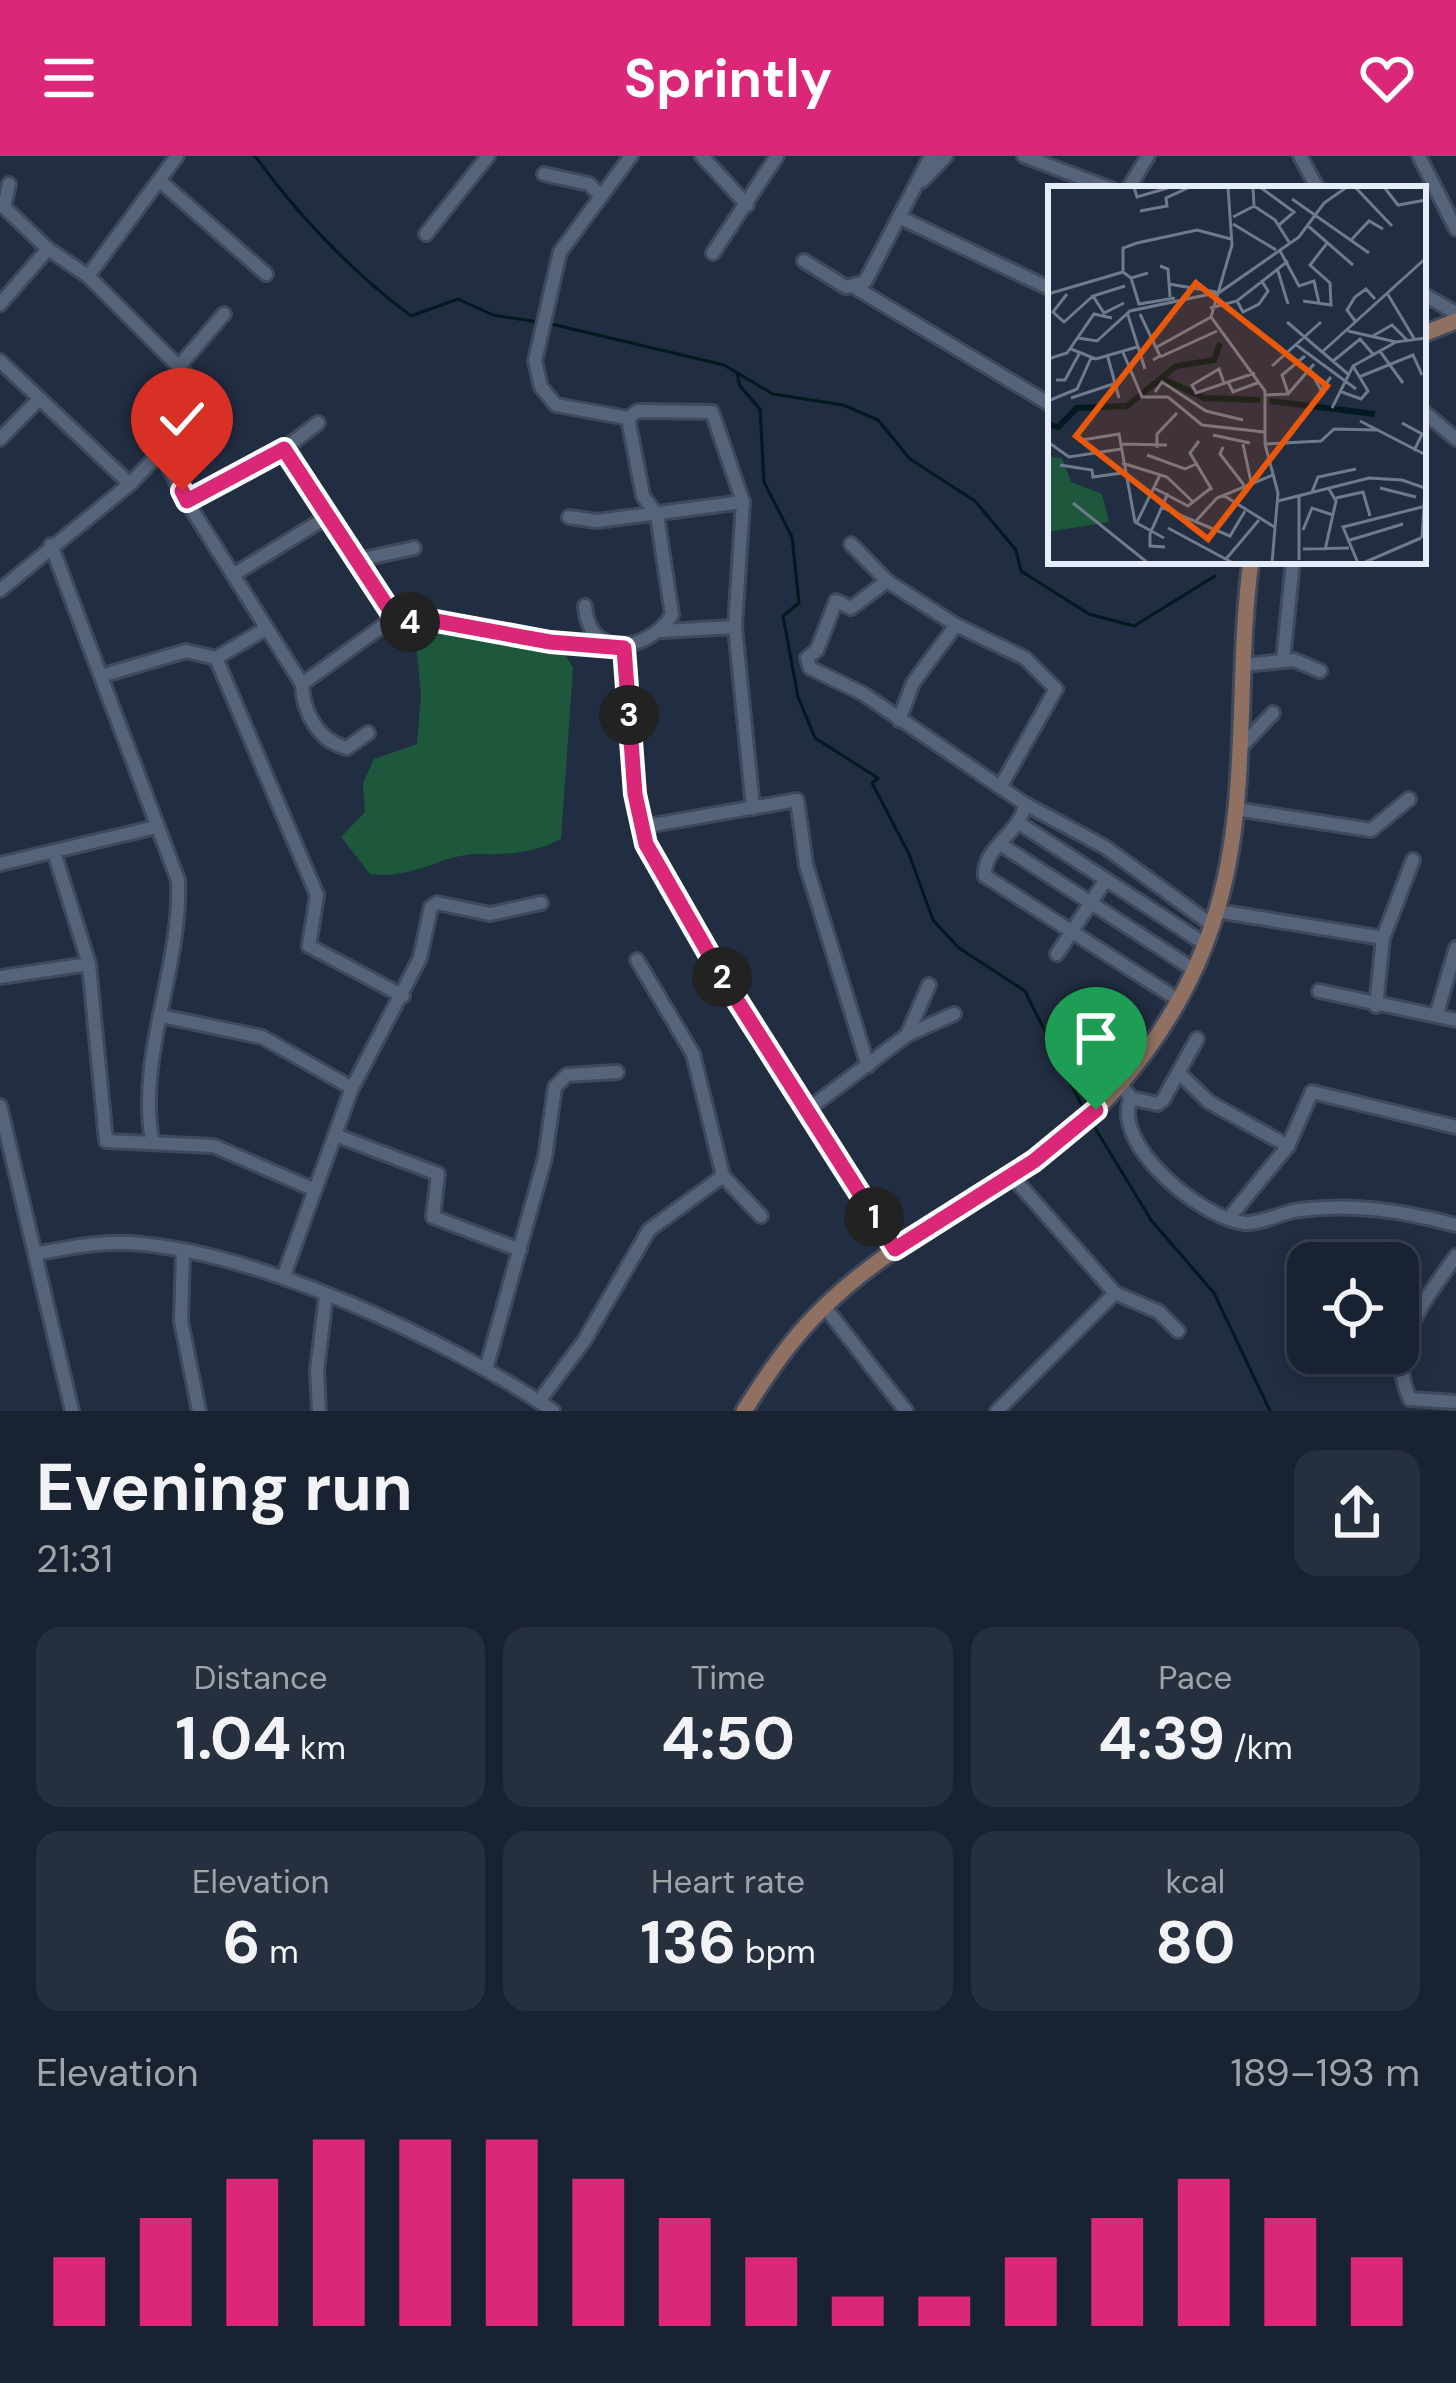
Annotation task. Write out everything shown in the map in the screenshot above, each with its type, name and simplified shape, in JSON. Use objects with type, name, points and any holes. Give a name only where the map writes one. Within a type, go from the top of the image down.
[{"type":"main road","points":[[1426,332],[1456,317]]},
{"type":"main road","points":[[744,1411],[824,1306],[895,1249],[1011,1175],[1126,1091],[1193,969],[1215,918],[1235,809],[1251,564]]},
{"type":"street","points":[[88,277],[177,156]]},
{"type":"street","points":[[426,234],[488,156]]},
{"type":"street","points":[[631,156],[560,252],[535,361],[541,387],[556,405],[628,418],[638,411],[712,412],[743,502],[735,627],[753,808]]},
{"type":"street","points":[[702,156],[747,205]]},
{"type":"street","points":[[713,253],[777,156]]},
{"type":"street","points":[[856,287],[865,282],[931,156]]},
{"type":"street","points":[[917,186],[946,156]]},
{"type":"street","points":[[1024,156],[1043,159],[1104,186]]},
{"type":"street","points":[[1130,186],[1148,156]]},
{"type":"street","points":[[1300,156],[1316,186]]},
{"type":"street","points":[[1419,156],[1456,229]]},
{"type":"street","points":[[544,174],[554,180],[590,184],[601,196]]},
{"type":"street","points":[[160,181],[266,274]]},
{"type":"street","points":[[0,590],[130,484],[198,419],[211,399],[182,364],[88,277],[47,249],[2,208],[9,184]]},
{"type":"street","points":[[901,218],[1048,288]]},
{"type":"street","points":[[0,304],[47,249]]},
{"type":"street","points":[[804,262],[826,278],[856,287],[1048,403]]},
{"type":"street","points":[[1426,296],[1456,317]]},
{"type":"street","points":[[182,364],[224,314]]},
{"type":"street","points":[[0,361],[130,484]]},
{"type":"street","points":[[0,439],[39,399]]},
{"type":"street","points":[[1426,414],[1456,439]]},
{"type":"street","points":[[628,418],[644,496],[656,512],[672,615],[662,631]]},
{"type":"street","points":[[187,501],[284,449],[318,423]]},
{"type":"street","points":[[284,449],[398,623]]},
{"type":"street","points":[[160,451],[302,684],[309,717],[334,745],[347,748],[368,733]]},
{"type":"street","points":[[569,517],[597,521],[743,502]]},
{"type":"street","points":[[233,575],[330,515]]},
{"type":"street","points":[[851,544],[887,581],[956,625],[1025,658],[1056,689],[1001,784]]},
{"type":"street","points":[[51,545],[178,880],[151,1075],[152,1140]]},
{"type":"street","points":[[358,560],[414,548]]},
{"type":"street","points":[[1282,662],[1293,564]]},
{"type":"street","points":[[887,581],[851,608],[836,601],[829,608],[817,650],[806,663],[1001,784],[1025,804],[1105,847],[1215,918],[1383,938]]},
{"type":"street","points":[[585,606],[590,626],[603,642]]},
{"type":"street","points":[[302,684],[388,622],[425,619],[550,642],[603,642],[624,648],[662,631],[735,627]]},
{"type":"street","points":[[899,719],[913,682],[956,625]]},
{"type":"street","points":[[104,676],[186,651],[216,658],[267,628]]},
{"type":"street","points":[[624,648],[641,826],[666,886],[895,1249]]},
{"type":"street","points":[[216,658],[317,896],[309,946],[403,996]]},
{"type":"street","points":[[1244,665],[1282,662],[1320,671]]},
{"type":"street","points":[[1239,749],[1273,713]]},
{"type":"street","points":[[1235,809],[1371,830],[1409,799]]},
{"type":"street","points":[[641,826],[797,800],[806,865],[868,1066]]},
{"type":"street","points":[[1025,804],[1018,823],[989,855],[986,876],[1177,999]]},
{"type":"street","points":[[1018,823],[1205,944]]},
{"type":"street","points":[[0,864],[156,827]]},
{"type":"street","points":[[1000,844],[1089,907],[1193,969]]},
{"type":"street","points":[[54,853],[89,964],[106,1142],[214,1145],[315,1190]]},
{"type":"street","points":[[1376,1006],[1383,938],[1413,860]]},
{"type":"street","points":[[1057,954],[1105,881]]},
{"type":"street","points":[[284,1275],[352,1088],[421,958],[431,907],[437,903],[490,914],[541,903]]},
{"type":"street","points":[[1438,1013],[1456,948]]},
{"type":"street","points":[[637,960],[693,1054],[723,1176],[761,1216]]},
{"type":"street","points":[[0,977],[89,964]]},
{"type":"street","points":[[908,1035],[929,985]]},
{"type":"street","points":[[1318,991],[1456,1020]]},
{"type":"street","points":[[807,1110],[908,1035],[953,1014]]},
{"type":"street","points":[[161,1016],[262,1036],[352,1088]]},
{"type":"street","points":[[1197,1039],[1157,1104],[1126,1091],[1130,1137],[1163,1175],[1228,1218],[1248,1224],[1340,1205],[1405,1211],[1456,1225]]},
{"type":"street","points":[[486,1369],[545,1158],[555,1087],[567,1075],[617,1072]]},
{"type":"street","points":[[1179,1073],[1209,1102],[1288,1146]]},
{"type":"street","points":[[1228,1218],[1288,1146],[1312,1092],[1456,1127]]},
{"type":"street","points":[[0,1106],[39,1253],[73,1411]]},
{"type":"street","points":[[335,1135],[438,1174],[433,1217],[520,1250]]},
{"type":"street","points":[[1011,1175],[1115,1293],[1159,1312],[1178,1331]]},
{"type":"street","points":[[539,1401],[584,1341],[650,1230],[723,1176]]},
{"type":"street","points":[[39,1253],[129,1243],[284,1275],[486,1369],[553,1411]]},
{"type":"street","points":[[183,1252],[181,1321],[199,1411]]},
{"type":"street","points":[[1456,1256],[1411,1320],[1404,1352],[1410,1399],[1456,1402]]},
{"type":"street","points":[[997,1411],[1115,1293]]},
{"type":"street","points":[[319,1411],[316,1370],[326,1296]]},
{"type":"street","points":[[824,1306],[906,1411]]},
{"type":"green space","points":[[421,626],[504,636],[564,652],[573,668],[561,839],[531,850],[466,855],[386,875],[370,874],[341,837],[365,812],[363,783],[374,759],[417,744],[421,696],[415,632]]},
{"type":"waterway","points":[[255,156],[327,242],[411,316],[458,299],[493,315],[538,322]]},
{"type":"waterway","points":[[547,323],[724,365],[773,394],[843,405],[878,420],[910,459],[975,501],[1016,550],[1021,571],[1089,614],[1134,626],[1215,576]]},
{"type":"waterway","points":[[737,373],[740,386],[760,409],[764,482],[792,537],[799,603],[783,616],[798,697],[815,738],[878,778],[872,783],[909,854],[933,920],[959,948],[1025,991],[1084,1110]]},
{"type":"waterway","points":[[1092,1123],[1151,1220],[1214,1293],[1270,1411]]},
{"type":"route","points":[[182,491],[187,501],[284,449],[398,623],[425,619],[550,642],[603,642],[624,648],[637,812],[646,844],[666,886],[895,1249],[1034,1161],[1096,1110]]}]
